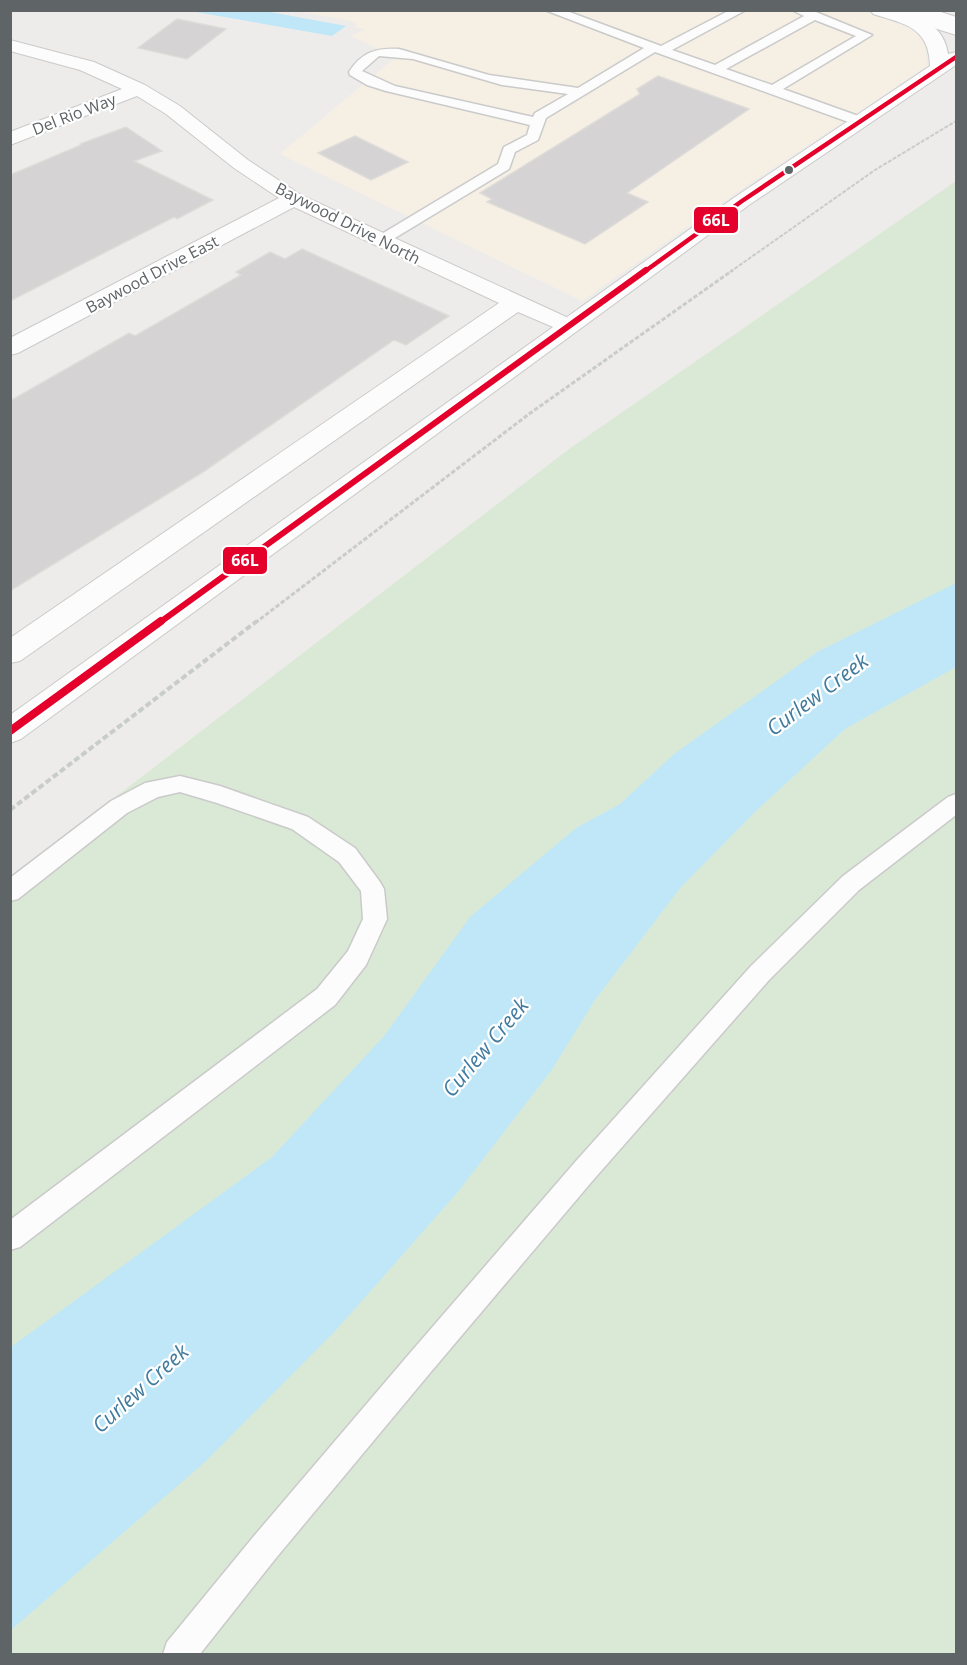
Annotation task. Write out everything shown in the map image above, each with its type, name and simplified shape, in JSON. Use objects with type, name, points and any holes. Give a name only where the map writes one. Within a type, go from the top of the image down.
[{"type":"street","points":[[879,10],[917,25],[929,33],[937,43],[940,69]]},
{"type":"street","points":[[896,10],[957,30]]},
{"type":"street","points":[[914,10],[957,22]]},
{"type":"street","name":"Baywood Drive North","points":[[10,45],[87,66],[138,89],[173,110],[241,164],[294,200],[567,326]]},
{"type":"street","points":[[10,731],[567,326],[859,121],[957,57]]},
{"type":"street","name":"Del Rio Way","points":[[10,139],[138,89]]},
{"type":"street","name":"Baywood Drive East","points":[[10,348],[294,200]]},
{"type":"street","points":[[10,653],[515,303]]},
{"type":"lane","points":[[551,10],[859,121]]},
{"type":"lane","points":[[380,241],[504,166],[509,150],[533,137],[540,116],[658,49],[740,10]]},
{"type":"lane","points":[[773,90],[866,34],[798,10]]},
{"type":"lane","points":[[716,69],[814,16]]},
{"type":"lane","points":[[538,122],[495,114],[394,89],[366,81],[355,72],[361,61],[381,52],[422,59],[501,81],[547,85],[580,92]]},
{"type":"lane","points":[[10,892],[119,807],[153,789],[180,784],[220,795],[300,823],[347,855],[372,889],[375,920],[357,958],[326,997],[10,1237]]},
{"type":"lane","points":[[179,1654],[265,1547],[420,1363],[585,1170],[760,974],[798,933],[851,883],[957,802]]},
{"type":"path","points":[[10,810],[529,414],[875,170],[957,121]]},
{"type":"shaded area","points":[[861,10],[909,28],[920,35],[925,44],[927,66],[746,186],[582,301],[280,154],[396,57],[351,36],[365,29],[355,27],[356,24],[351,21],[294,11]]},
{"type":"green space","points":[[956,181],[956,1654],[11,1654],[11,877],[569,449]]},
{"type":"water","points":[[190,11],[265,11],[346,26],[332,36]]},
{"type":"water","name":"Curlew Creek","points":[[956,583],[956,667],[845,729],[757,810],[681,887],[595,1000],[551,1071],[457,1193],[337,1329],[205,1462],[11,1630],[11,1347],[272,1157],[384,1036],[470,917],[576,828],[620,804],[674,754],[817,652]]},
{"type":"building","points":[[177,19],[226,29],[187,59],[138,48]]},
{"type":"building","points":[[658,76],[749,109],[627,193],[648,202],[585,244],[487,202],[492,199],[480,193],[640,94],[637,89]]},
{"type":"building","points":[[126,127],[162,151],[134,161],[213,200],[177,219],[174,217],[10,301],[10,175],[80,144]]},
{"type":"building","points":[[355,136],[408,162],[371,180],[318,153]]},
{"type":"building","points":[[302,249],[449,316],[406,345],[394,340],[203,472],[10,591],[10,401],[129,333],[135,336],[241,275],[236,272],[270,252],[285,259]]},
{"type":"transit line","name":"66L","points":[[10,731],[742,201],[956,57]]}]
